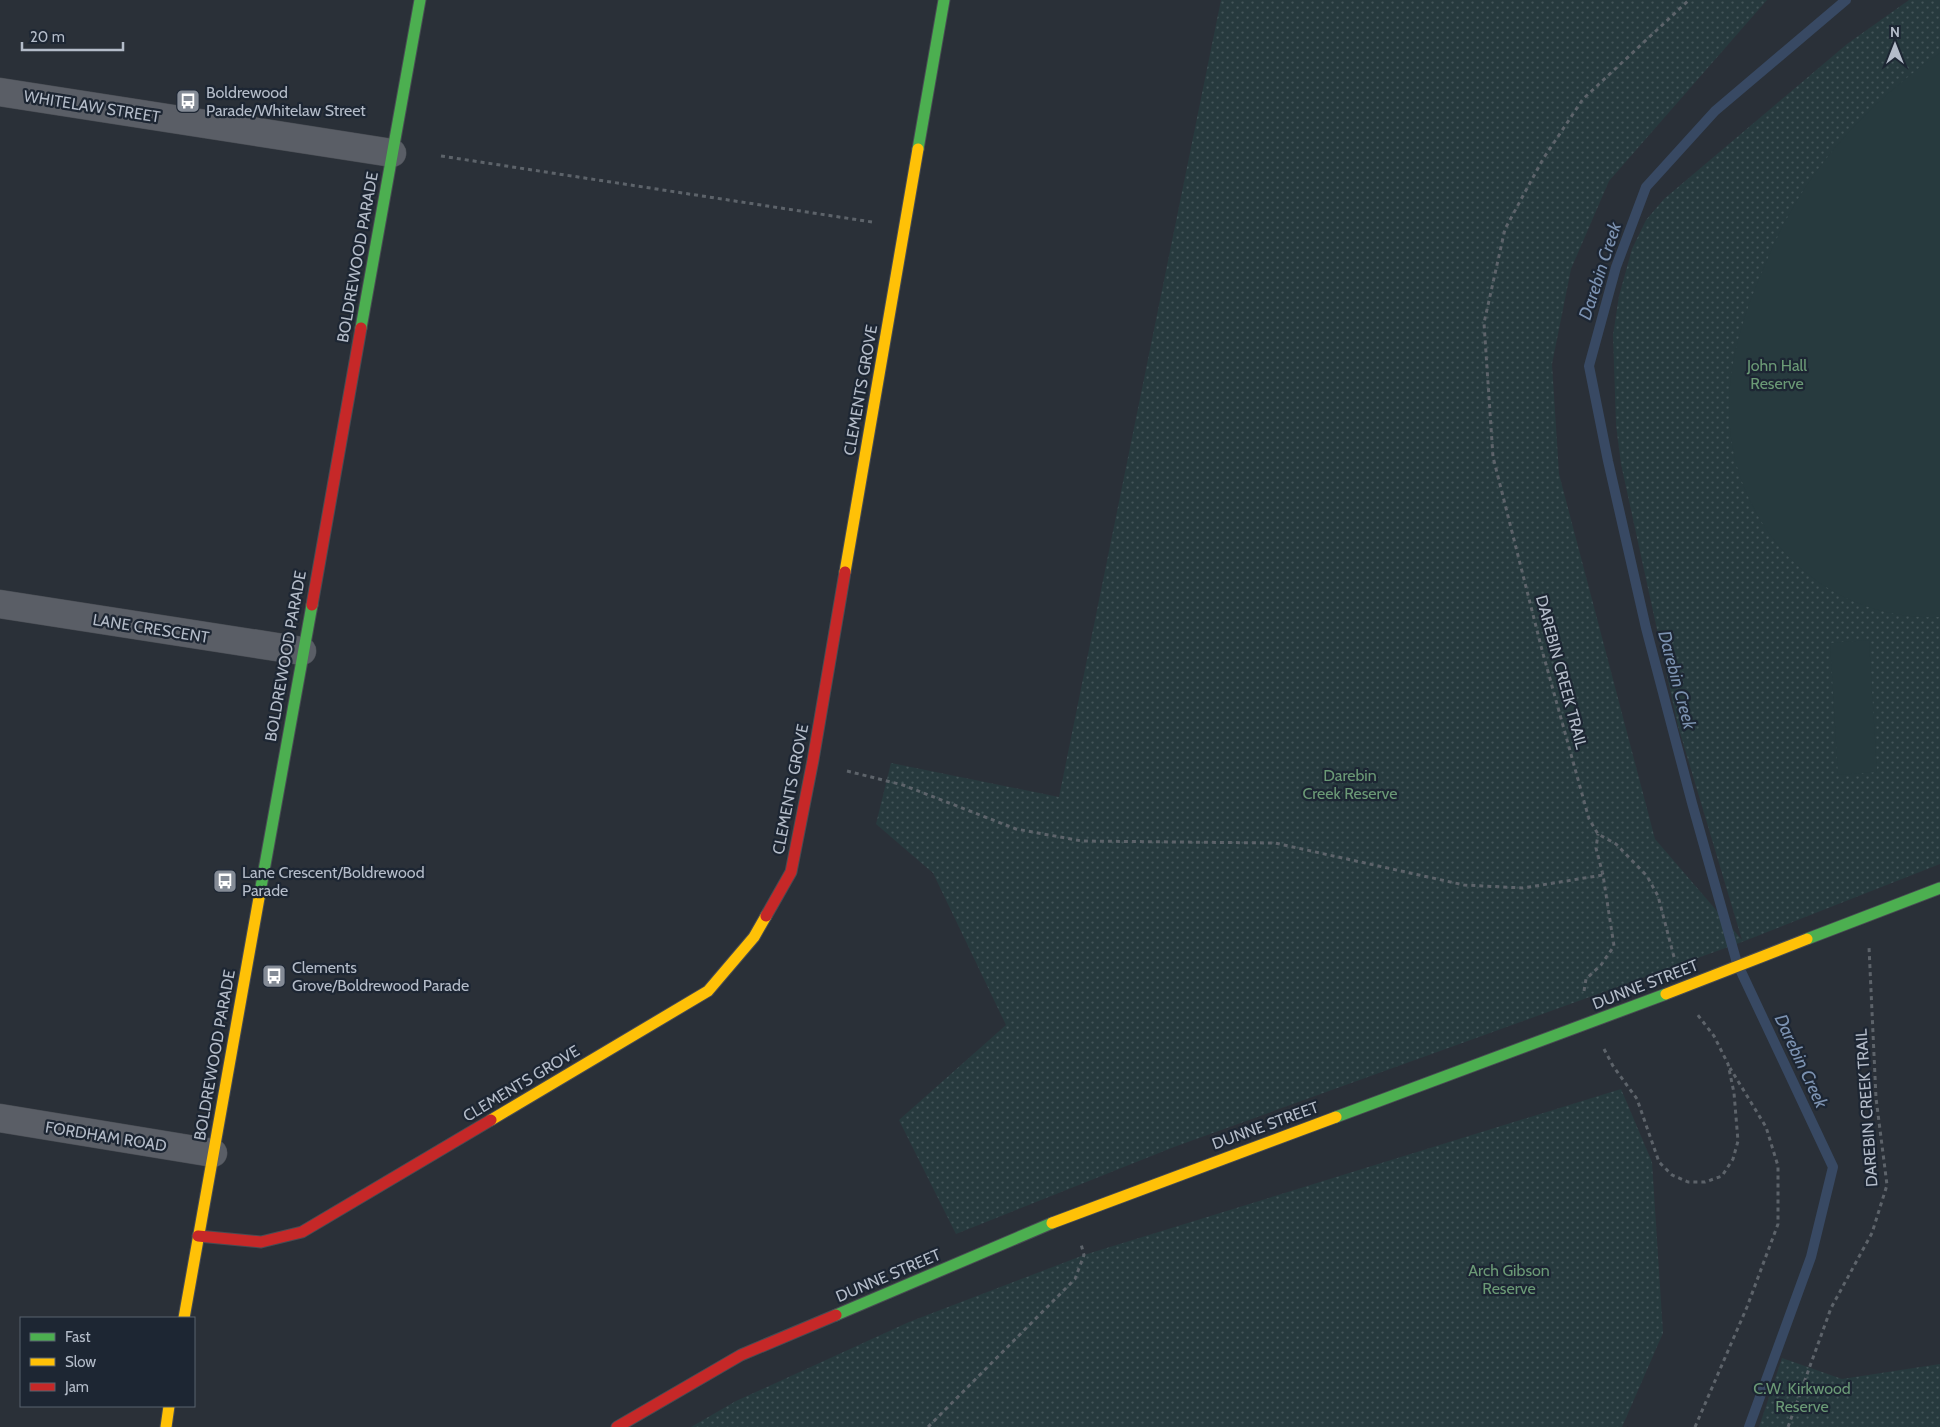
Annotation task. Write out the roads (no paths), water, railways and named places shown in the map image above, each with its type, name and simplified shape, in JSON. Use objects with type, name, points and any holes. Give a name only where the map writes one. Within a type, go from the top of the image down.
[{"type":"street","name":"BOLDREWOOD PARADE","points":[[184,1317],[420,0]]},
{"type":"street","name":"CLEMENTS GROVE","points":[[198,1236],[261,1242],[302,1232],[708,992],[754,937],[791,872],[816,741],[944,0]]},
{"type":"street","name":"WHITELAW STREET","points":[[0,92],[392,154]]},
{"type":"street","name":"LANE CRESCENT","points":[[0,604],[302,651]]},
{"type":"street","name":"DUNNE STREET","points":[[617,1427],[741,1355],[1065,1218],[1666,994],[1940,888]]},
{"type":"street","name":"FORDHAM ROAD","points":[[0,1118],[213,1153]]},
{"type":"street","points":[[166,1427],[169,1407]]},
{"type":"waterway","name":"Darebin Creek","points":[[1749,1427],[1811,1257],[1833,1167],[1737,963],[1646,628],[1608,461],[1589,366],[1616,267],[1646,187],[1715,111],[1846,0]]},
{"type":"place","name":"Boldrewood Parade/Whitelaw Street","points":[[188,101]]},
{"type":"place","name":"Lane Crescent/Boldrewood Parade","points":[[225,881]]},
{"type":"place","name":"Clements Grove/Boldrewood Parade","points":[[274,976]]},
{"type":"park label","name":"John Hall Reserve","points":[[1777,374]]},
{"type":"park label","name":"Darebin Creek Reserve","points":[[1350,784]]},
{"type":"park label","name":"Arch Gibson Reserve","points":[[1509,1279]]},
{"type":"park label","name":"C.W. Kirkwood Reserve","points":[[1802,1397]]}]
